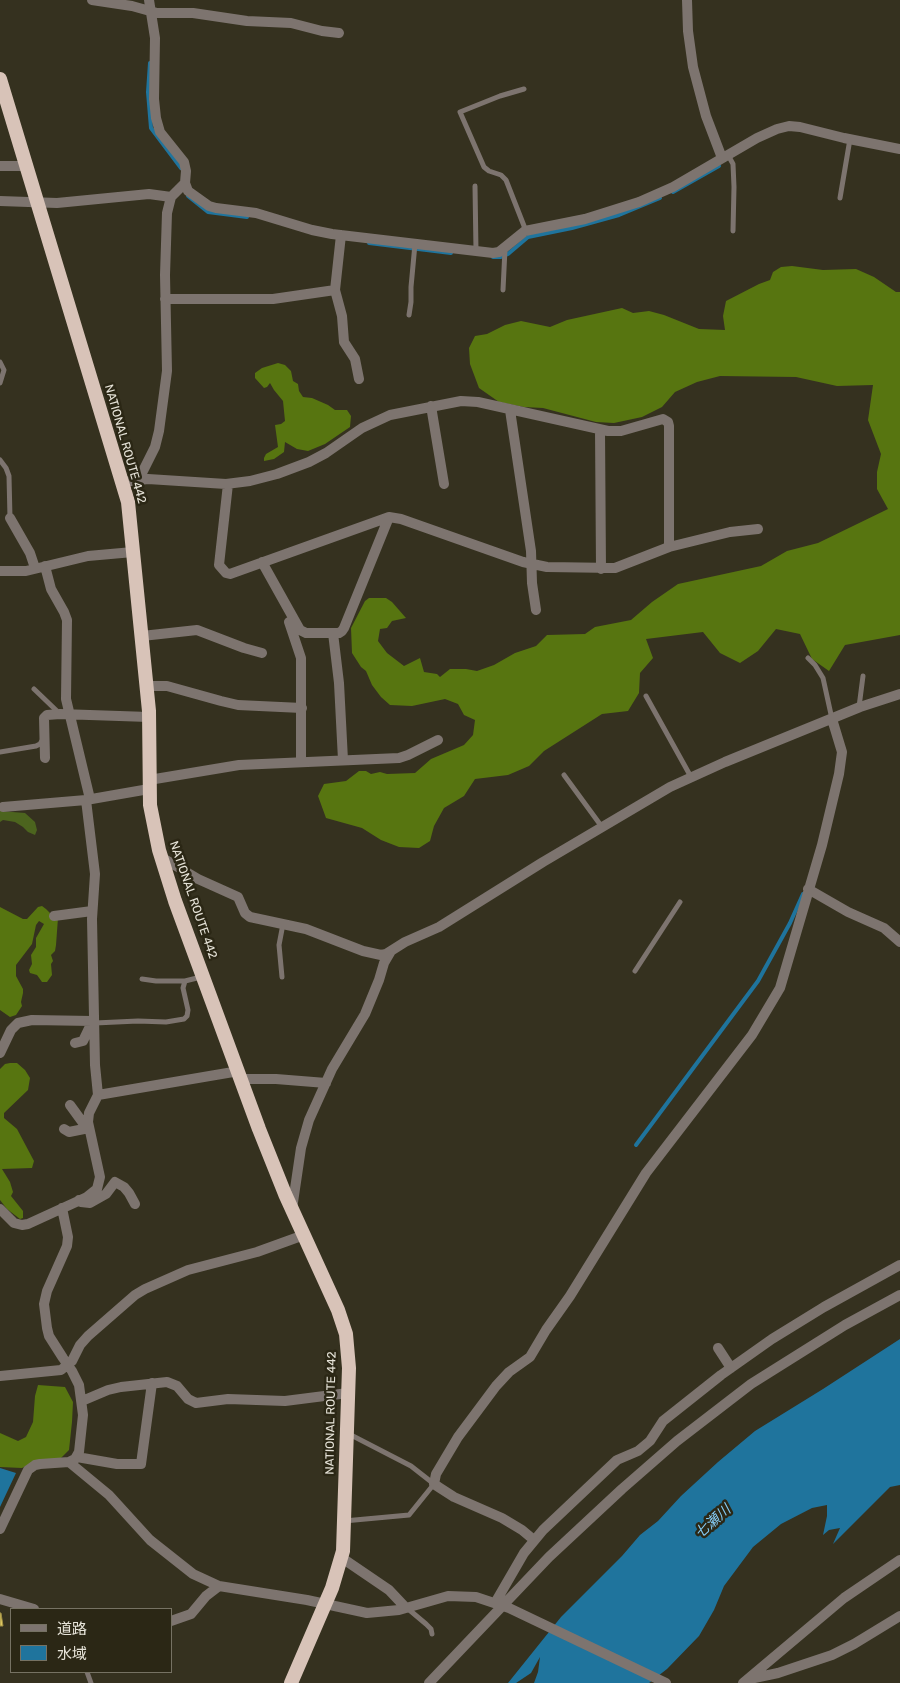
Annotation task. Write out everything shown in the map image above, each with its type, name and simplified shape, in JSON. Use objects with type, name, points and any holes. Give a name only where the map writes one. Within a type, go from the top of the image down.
[{"type":"highway","name":"NATIONAL ROUTE 442","points":[[0,80],[128,502],[147,686],[149,785],[152,818],[161,856],[174,901],[263,1138],[292,1210],[338,1310],[346,1334],[348,1393],[342,1558],[326,1604],[291,1683]]},
{"type":"street","points":[[92,0],[132,6],[150,5],[160,13],[204,14],[247,20],[291,22],[322,31],[339,33]]},
{"type":"street","points":[[687,0],[688,31],[693,67],[706,116],[725,157]]},
{"type":"street","points":[[150,5],[155,38],[154,99],[156,118],[160,132],[184,162],[186,171],[185,183],[192,194],[216,208],[256,213],[312,230],[494,253],[505,248],[526,231],[573,222],[639,202],[673,187],[768,132],[789,126],[900,149]]},
{"type":"street","points":[[0,166],[26,166]]},
{"type":"street","points":[[139,480],[155,447],[159,431],[166,371],[166,227],[172,197],[185,183]]},
{"type":"street","points":[[0,201],[75,202],[142,194],[172,197]]},
{"type":"street","points":[[341,235],[335,290],[342,316],[344,342],[355,359],[359,379]]},
{"type":"street","points":[[165,299],[273,299],[335,290]]},
{"type":"street","points":[[122,482],[139,480],[228,484],[250,481],[277,474],[326,453],[362,428],[398,412],[467,401],[600,430],[622,431],[663,419],[668,422],[669,547]]},
{"type":"street","points":[[431,406],[444,484]]},
{"type":"street","points":[[510,410],[531,551],[532,583],[536,610]]},
{"type":"street","points":[[600,430],[601,568]]},
{"type":"street","points":[[228,484],[219,565],[226,573],[230,574],[389,517],[401,519],[547,568],[610,569],[623,566],[669,547],[730,532],[758,529]]},
{"type":"street","points":[[262,562],[297,627],[303,632],[333,633],[342,631],[389,517]]},
{"type":"street","points":[[0,1209],[14,1223],[22,1225],[96,1191],[100,1180],[87,1128],[89,1113],[98,1095],[95,1066],[92,911],[94,865],[88,800],[65,714],[67,620],[40,567],[10,518]]},
{"type":"street","points":[[0,571],[21,571],[88,556],[133,552]]},
{"type":"street","points":[[289,612],[288,618],[302,658],[301,761]]},
{"type":"street","points":[[142,636],[198,630],[262,653]]},
{"type":"street","points":[[333,633],[339,683],[343,760]]},
{"type":"street","points":[[147,686],[167,686],[230,703],[302,708]]},
{"type":"street","points":[[161,856],[198,879],[238,897],[243,911],[247,915],[306,929],[381,955],[440,927],[670,787],[859,707],[900,694]]},
{"type":"street","points":[[45,758],[44,718],[47,715],[149,717]]},
{"type":"street","points":[[534,1540],[502,1518],[454,1497],[434,1484],[439,1468],[466,1425],[502,1379],[530,1357],[646,1173],[752,1035],[782,982],[829,818],[841,765],[840,745],[832,719]]},
{"type":"street","points":[[3,807],[88,800],[239,765],[399,758],[438,740]]},
{"type":"street","points":[[808,889],[848,912],[884,928],[900,942]]},
{"type":"street","points":[[54,916],[92,911]]},
{"type":"street","points":[[292,1210],[304,1135],[309,1120],[326,1083],[365,1014],[384,963],[391,951]]},
{"type":"street","points":[[0,1053],[11,1030],[18,1023],[32,1020],[94,1020]]},
{"type":"street","points":[[75,1043],[83,1041],[94,1020]]},
{"type":"street","points":[[98,1095],[240,1075],[326,1083]]},
{"type":"street","points":[[70,1105],[87,1128]]},
{"type":"street","points":[[64,1129],[68,1132],[87,1128]]},
{"type":"street","points":[[79,1200],[90,1203],[106,1194],[115,1182],[124,1187],[135,1204]]},
{"type":"street","points":[[62,1208],[68,1237],[67,1246],[47,1291],[44,1304],[49,1336],[76,1377],[82,1401],[83,1421],[73,1460]]},
{"type":"street","points":[[0,1376],[56,1370],[68,1365],[84,1340],[135,1295],[145,1289],[188,1270],[257,1252],[304,1234]]},
{"type":"street","points":[[502,1606],[524,1553],[534,1540],[610,1466],[621,1458],[641,1449],[650,1441],[657,1428],[663,1422],[730,1368],[816,1311],[900,1265]]},
{"type":"street","points":[[429,1683],[549,1557],[622,1489],[711,1413],[750,1384],[845,1325],[900,1295]]},
{"type":"street","points":[[718,1348],[730,1368]]},
{"type":"street","points":[[82,1401],[120,1387],[167,1382],[173,1383],[190,1401],[196,1403],[228,1399],[285,1401],[348,1393]]},
{"type":"street","points":[[0,1529],[28,1470],[35,1465],[73,1460],[141,1464],[152,1383]]},
{"type":"street","points":[[73,1460],[109,1495],[146,1536],[193,1574],[219,1586],[367,1612],[390,1612],[439,1598],[457,1595],[476,1597],[502,1606],[666,1683]]},
{"type":"street","points":[[342,1558],[388,1590],[406,1608]]},
{"type":"street","points":[[745,1681],[844,1598],[900,1560]]},
{"type":"street","points":[[172,1621],[191,1614],[206,1596],[219,1586]]},
{"type":"street","points":[[0,1599],[31,1608]]},
{"type":"street","points":[[745,1681],[778,1673],[832,1655],[900,1616]]},
{"type":"lane","points":[[524,90],[500,96],[460,112],[484,167],[501,175],[506,180],[526,231]]},
{"type":"lane","points":[[840,198],[850,139]]},
{"type":"lane","points":[[725,157],[733,164],[733,232]]},
{"type":"lane","points":[[476,186],[476,251]]},
{"type":"lane","points":[[409,315],[415,244]]},
{"type":"lane","points":[[503,290],[505,248]]},
{"type":"lane","points":[[0,362],[4,370],[0,384]]},
{"type":"lane","points":[[0,460],[9,476],[10,518]]},
{"type":"lane","points":[[808,658],[823,678],[832,719]]},
{"type":"lane","points":[[859,707],[863,676]]},
{"type":"lane","points":[[34,689],[65,714]]},
{"type":"lane","points":[[646,696],[691,777]]},
{"type":"lane","points":[[0,752],[40,744],[44,731]]},
{"type":"lane","points":[[564,775],[603,827]]},
{"type":"lane","points":[[635,971],[680,902]]},
{"type":"lane","points":[[282,977],[279,945],[284,923]]},
{"type":"lane","points":[[142,979],[185,981],[203,976]]},
{"type":"lane","points":[[94,1020],[181,1021],[187,1016],[188,1010],[183,988],[185,981]]},
{"type":"lane","points":[[344,1521],[409,1516],[434,1484],[411,1466],[347,1432]]},
{"type":"lane","points":[[406,1608],[426,1624],[431,1629],[432,1634]]},
{"type":"green space","points":[[792,266],[823,270],[856,269],[874,277],[896,292],[900,292],[900,635],[845,645],[829,671],[812,659],[800,634],[776,629],[758,651],[740,663],[720,653],[703,632],[646,639],[653,658],[640,673],[639,693],[628,711],[602,714],[544,751],[529,766],[508,775],[475,779],[464,796],[444,808],[434,826],[430,841],[419,848],[399,847],[381,840],[362,828],[326,818],[318,796],[324,784],[346,781],[359,771],[366,771],[371,774],[380,772],[387,774],[415,773],[431,759],[464,745],[473,735],[475,720],[464,715],[458,704],[445,699],[412,706],[390,705],[381,697],[372,685],[366,671],[352,653],[351,628],[365,601],[369,598],[386,598],[406,618],[392,621],[387,628],[380,629],[378,641],[387,653],[404,666],[420,658],[424,672],[437,674],[440,677],[450,669],[477,671],[494,665],[515,653],[536,646],[547,635],[585,634],[595,627],[631,620],[652,602],[678,584],[761,566],[787,551],[818,543],[888,509],[877,489],[877,472],[881,454],[868,420],[873,385],[837,386],[796,377],[720,376],[697,382],[675,392],[662,407],[642,417],[614,423],[596,422],[543,408],[524,407],[499,402],[479,388],[470,364],[469,348],[475,336],[487,334],[505,325],[521,321],[550,327],[567,320],[622,308],[633,313],[649,311],[664,315],[699,329],[725,330],[723,316],[726,301],[770,280],[773,272],[781,267]]},
{"type":"green space","points":[[278,363],[285,365],[291,371],[293,381],[298,384],[299,391],[303,397],[312,398],[335,410],[347,410],[351,416],[350,427],[325,444],[308,451],[297,449],[285,442],[284,452],[274,459],[264,461],[266,454],[278,447],[275,425],[285,421],[283,401],[270,383],[264,388],[255,378],[255,373],[262,368]]},
{"type":"green space","points":[[0,811],[25,813],[35,822],[37,830],[35,835],[15,822],[3,820],[0,822]]},
{"type":"green space","points":[[42,906],[58,918],[55,951],[51,955],[53,961],[51,964],[52,975],[47,982],[42,982],[37,975],[30,973],[29,970],[32,964],[31,955],[36,947],[36,938],[44,924],[39,921],[36,925],[32,944],[16,965],[16,976],[23,989],[22,1006],[16,1015],[10,1017],[0,1010],[0,907],[23,919],[27,919],[38,907]]},
{"type":"green space","points":[[17,1063],[30,1078],[28,1090],[4,1113],[4,1118],[17,1129],[34,1161],[32,1168],[2,1169],[10,1182],[13,1192],[11,1196],[23,1211],[23,1218],[20,1219],[7,1209],[0,1200],[0,1069],[5,1064]]},
{"type":"green space","points":[[38,1385],[65,1387],[73,1402],[69,1450],[61,1458],[22,1468],[0,1467],[0,1433],[18,1441],[26,1437],[33,1422]]},
{"type":"water","name":"七瀬川","points":[[900,1339],[900,1485],[890,1487],[833,1544],[840,1528],[829,1530],[823,1535],[827,1505],[812,1508],[781,1524],[753,1547],[724,1586],[714,1610],[699,1636],[667,1669],[649,1683],[534,1683],[540,1657],[531,1673],[516,1683],[508,1683],[561,1617],[622,1556],[640,1535],[658,1521],[681,1496],[718,1462],[755,1431]]},
{"type":"water","points":[[0,1468],[16,1473],[0,1507]]},
{"type":"building","points":[[1,1613],[3,1626],[0,1626]]},
{"type":"waterway","points":[[150,63],[148,92],[151,128],[181,168]]},
{"type":"waterway","points":[[673,192],[719,166]]},
{"type":"waterway","points":[[188,196],[208,212],[247,217]]},
{"type":"waterway","points":[[493,257],[501,257],[508,254],[528,237],[572,228],[619,215],[660,198]]},
{"type":"waterway","points":[[369,243],[451,253]]},
{"type":"waterway","points":[[636,1145],[758,981],[790,923],[803,894]]}]
